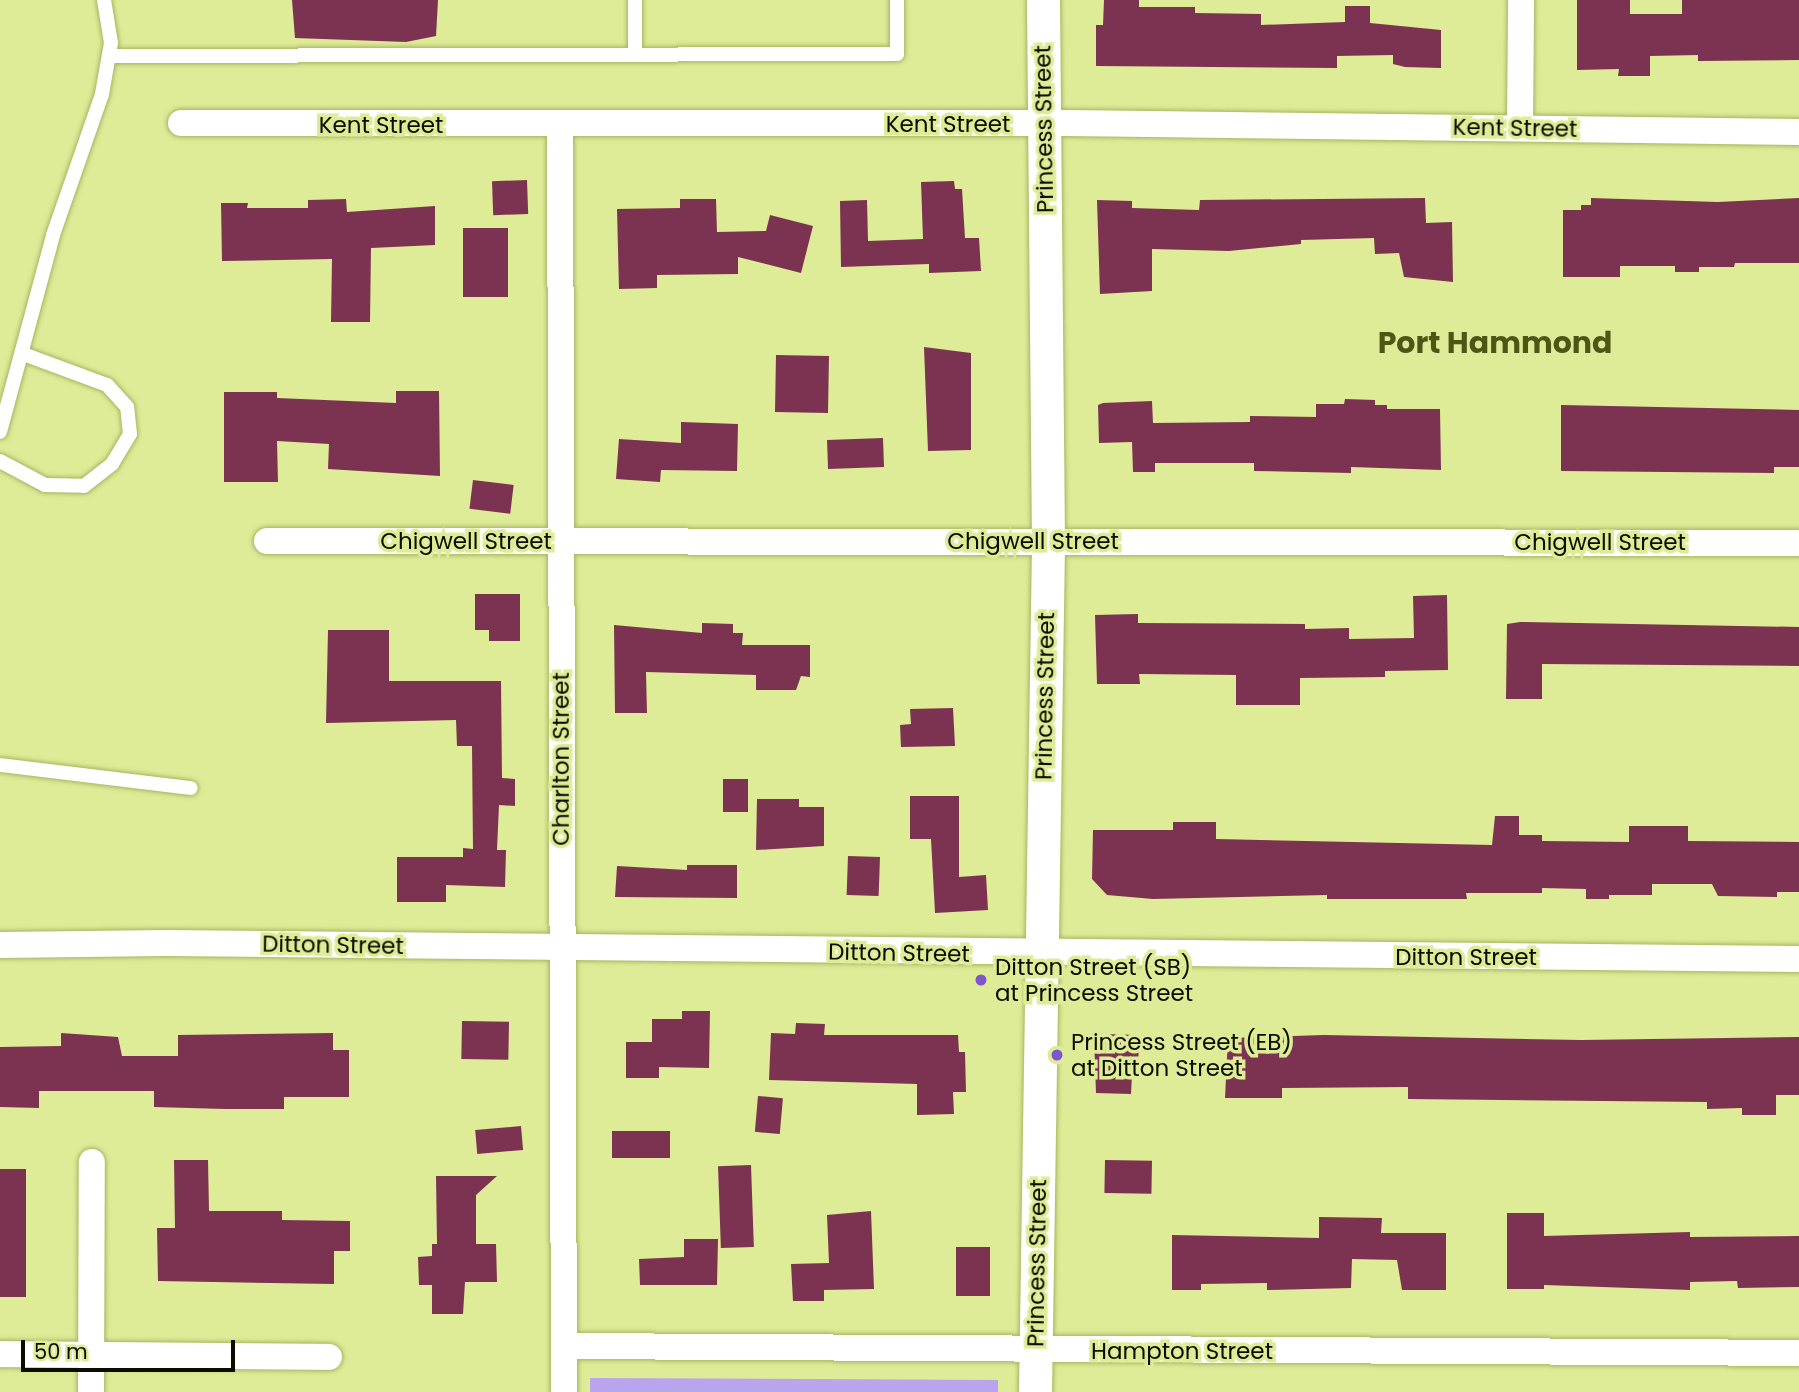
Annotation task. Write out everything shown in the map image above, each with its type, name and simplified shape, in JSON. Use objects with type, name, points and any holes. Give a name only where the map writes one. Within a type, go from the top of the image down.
[{"type":"street","name":"Princess Street","points":[[1035,1392],[1048,541],[1043,0]]},
{"type":"street","points":[[1520,127],[1521,0]]},
{"type":"street","name":"Kent Street","points":[[181,123],[560,126],[1045,123],[1799,132]]},
{"type":"street","name":"Charlton Street","points":[[560,126],[564,1392]]},
{"type":"street","name":"Chigwell Street","points":[[267,541],[1799,543]]},
{"type":"street","name":"Ditton Street","points":[[0,945],[1799,959]]},
{"type":"street","points":[[92,1162],[92,1392]]},
{"type":"street","name":"Hampton Street","points":[[564,1346],[1799,1353]]},
{"type":"street","points":[[0,1354],[92,1352],[330,1357]]},
{"type":"lane","points":[[0,432],[53,235],[102,94],[109,56],[104,0]]},
{"type":"lane","points":[[635,0],[635,55]]},
{"type":"lane","points":[[109,56],[897,54],[897,0]]},
{"type":"lane","points":[[0,461],[45,485],[84,486],[112,464],[130,434],[127,407],[107,385],[23,354]]},
{"type":"lane","points":[[0,765],[191,788]]},
{"type":"shaded area","points":[[590,1378],[998,1380],[998,1392],[590,1392]]},
{"type":"building","points":[[292,0],[438,0],[436,36],[406,42],[295,38]]},
{"type":"building","points":[[1104,0],[1139,0],[1139,7],[1195,7],[1195,13],[1261,14],[1261,25],[1345,22],[1345,6],[1370,6],[1370,23],[1441,30],[1441,68],[1393,64],[1393,55],[1337,56],[1337,68],[1096,66],[1096,25],[1103,25]]},
{"type":"building","points":[[1577,0],[1630,0],[1630,14],[1682,14],[1682,0],[1799,0],[1799,60],[1698,61],[1698,55],[1650,56],[1650,76],[1618,76],[1619,69],[1577,70]]},
{"type":"building","points":[[527,180],[528,214],[493,215],[492,181]]},
{"type":"building","points":[[954,181],[955,189],[962,189],[965,238],[979,238],[981,271],[929,273],[929,264],[841,267],[840,201],[867,200],[868,241],[923,239],[921,182]]},
{"type":"building","points":[[1425,198],[1426,223],[1452,222],[1453,282],[1404,277],[1399,253],[1375,254],[1374,238],[1301,240],[1301,244],[1229,251],[1152,249],[1152,291],[1100,294],[1097,200],[1132,201],[1132,208],[1199,210],[1200,200]]},
{"type":"building","points":[[1591,198],[1718,202],[1799,198],[1799,263],[1735,263],[1734,267],[1699,267],[1699,272],[1675,272],[1675,266],[1620,266],[1620,277],[1563,277],[1563,210],[1581,210],[1581,205],[1591,205]]},
{"type":"building","points":[[346,199],[347,212],[435,206],[435,245],[371,248],[370,322],[331,322],[332,259],[222,261],[221,203],[248,203],[247,208],[308,208],[308,200]]},
{"type":"building","points":[[680,199],[716,199],[717,232],[766,231],[770,215],[813,226],[801,273],[738,257],[738,274],[657,275],[657,288],[619,289],[617,209],[680,208]]},
{"type":"building","points":[[463,228],[508,228],[508,297],[463,297]]},
{"type":"building","points":[[924,347],[971,353],[971,450],[928,451]]},
{"type":"building","points":[[776,355],[829,356],[828,413],[775,412]]},
{"type":"building","points":[[396,391],[439,391],[440,476],[328,469],[329,444],[277,441],[278,482],[224,482],[224,392],[277,392],[277,398],[396,403]]},
{"type":"building","points":[[1345,399],[1375,400],[1375,405],[1387,405],[1387,409],[1440,409],[1441,470],[1351,467],[1351,473],[1254,471],[1254,463],[1155,463],[1155,472],[1133,472],[1132,442],[1099,443],[1098,405],[1103,403],[1152,401],[1153,423],[1250,422],[1250,416],[1316,417],[1316,404],[1344,404]]},
{"type":"building","points":[[1561,405],[1799,410],[1799,467],[1774,467],[1774,473],[1561,471]]},
{"type":"building","points":[[681,422],[738,424],[737,471],[661,470],[660,482],[616,479],[619,439],[681,443]]},
{"type":"building","points":[[883,438],[884,467],[828,469],[827,440]]},
{"type":"building","points":[[473,480],[514,485],[510,514],[469,509]]},
{"type":"building","points":[[475,594],[520,594],[520,641],[489,641],[489,630],[475,630]]},
{"type":"building","points":[[1447,595],[1448,670],[1385,671],[1385,677],[1300,678],[1300,705],[1236,705],[1236,675],[1139,674],[1140,684],[1097,684],[1095,615],[1138,614],[1138,623],[1305,624],[1305,629],[1349,628],[1349,639],[1414,638],[1413,596]]},
{"type":"building","points":[[1520,622],[1799,627],[1799,666],[1542,664],[1542,699],[1506,699],[1507,624]]},
{"type":"building","points":[[702,623],[733,624],[733,633],[743,633],[742,645],[810,645],[810,677],[801,676],[796,690],[756,690],[756,675],[646,672],[647,713],[615,713],[614,625],[702,633]]},
{"type":"building","points":[[328,630],[389,630],[389,681],[501,681],[502,778],[515,779],[515,806],[499,805],[497,850],[506,850],[505,887],[446,885],[446,902],[397,902],[397,857],[463,857],[463,848],[473,849],[472,746],[457,746],[456,720],[326,723]]},
{"type":"building","points":[[953,708],[955,746],[901,747],[900,725],[911,724],[910,709]]},
{"type":"building","points":[[723,779],[748,779],[748,812],[723,812]]},
{"type":"building","points":[[910,796],[959,796],[959,877],[986,875],[988,910],[935,913],[931,839],[910,839]]},
{"type":"building","points":[[757,799],[799,799],[799,807],[824,807],[824,846],[756,850]]},
{"type":"building","points":[[1495,816],[1519,816],[1519,835],[1542,835],[1542,841],[1629,842],[1629,826],[1688,826],[1688,841],[1799,842],[1799,892],[1777,892],[1777,897],[1718,896],[1712,884],[1652,884],[1652,895],[1609,895],[1609,899],[1586,899],[1586,889],[1542,888],[1542,893],[1466,893],[1467,899],[1327,899],[1327,895],[1153,899],[1107,895],[1092,879],[1093,830],[1173,830],[1173,822],[1216,822],[1216,839],[1492,845]]},
{"type":"building","points":[[848,856],[880,857],[879,896],[847,895]]},
{"type":"building","points":[[687,865],[737,865],[737,898],[615,897],[617,866],[687,870]]},
{"type":"building","points":[[682,1011],[710,1011],[709,1068],[659,1067],[659,1078],[626,1078],[626,1042],[652,1042],[652,1019],[682,1019]]},
{"type":"building","points":[[462,1021],[509,1022],[508,1060],[461,1059]]},
{"type":"building","points":[[796,1023],[825,1024],[824,1035],[958,1035],[959,1052],[965,1052],[966,1092],[953,1092],[954,1114],[917,1115],[917,1084],[769,1080],[771,1033],[795,1034]]},
{"type":"building","points":[[61,1033],[118,1037],[122,1056],[178,1056],[178,1035],[333,1033],[333,1050],[349,1050],[349,1097],[284,1097],[284,1109],[225,1109],[154,1107],[154,1091],[39,1091],[39,1108],[0,1107],[0,1047],[61,1046]]},
{"type":"building","points":[[1101,1034],[1139,1035],[1138,1075],[1132,1075],[1131,1094],[1096,1093],[1094,1039],[1100,1039]]},
{"type":"building","points":[[1324,1035],[1581,1040],[1799,1037],[1799,1095],[1776,1095],[1776,1115],[1742,1115],[1742,1108],[1707,1109],[1707,1102],[1408,1099],[1408,1087],[1282,1088],[1282,1098],[1225,1098],[1228,1038]]},
{"type":"building","points":[[758,1096],[783,1098],[780,1134],[755,1132]]},
{"type":"building","points":[[521,1126],[523,1150],[477,1154],[475,1130]]},
{"type":"building","points":[[612,1131],[670,1131],[670,1158],[612,1158]]},
{"type":"building","points":[[174,1160],[208,1160],[209,1211],[282,1211],[282,1220],[350,1221],[350,1251],[334,1251],[334,1284],[158,1281],[157,1228],[175,1228]]},
{"type":"building","points":[[1105,1160],[1152,1161],[1151,1194],[1104,1193]]},
{"type":"building","points":[[751,1165],[754,1247],[721,1248],[718,1166]]},
{"type":"building","points":[[0,1169],[26,1169],[26,1297],[0,1297]]},
{"type":"building","points":[[436,1176],[497,1176],[476,1195],[476,1244],[496,1244],[497,1282],[465,1282],[463,1314],[432,1314],[432,1285],[419,1285],[418,1257],[432,1256],[432,1244],[437,1244]]},
{"type":"building","points":[[871,1211],[874,1289],[824,1290],[824,1301],[793,1301],[791,1264],[829,1263],[827,1215]]},
{"type":"building","points":[[1507,1213],[1544,1213],[1544,1236],[1690,1232],[1690,1237],[1799,1236],[1799,1287],[1738,1288],[1737,1281],[1690,1282],[1690,1290],[1544,1285],[1544,1289],[1507,1289]]},
{"type":"building","points":[[1319,1217],[1382,1218],[1381,1233],[1446,1233],[1446,1290],[1402,1290],[1397,1260],[1352,1259],[1351,1288],[1267,1290],[1267,1283],[1201,1284],[1201,1290],[1172,1290],[1172,1235],[1319,1238]]},
{"type":"building","points":[[684,1239],[718,1239],[717,1285],[640,1285],[639,1259],[684,1257]]},
{"type":"building","points":[[956,1247],[990,1247],[990,1296],[956,1296]]},
{"type":"place","name":"Ditton Street (SB) at Princess Street","points":[[981,980]]},
{"type":"place","name":"Princess Street (EB) at Ditton Street","points":[[1057,1055]]},
{"type":"district","name":"Port Hammond","points":[[1495,343]]}]
